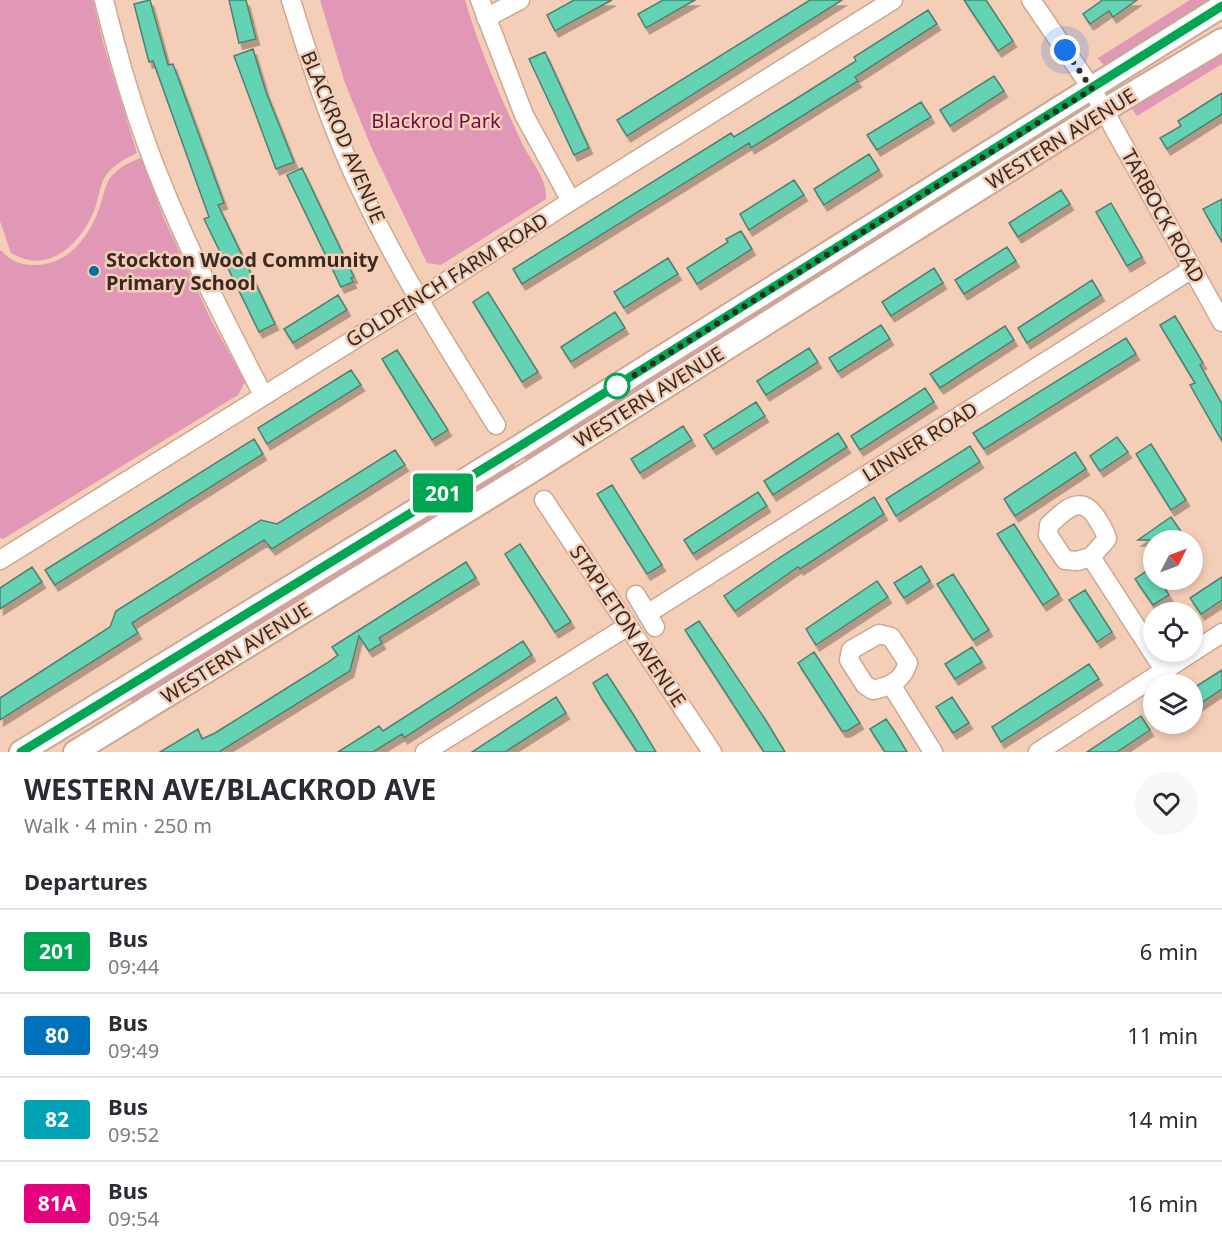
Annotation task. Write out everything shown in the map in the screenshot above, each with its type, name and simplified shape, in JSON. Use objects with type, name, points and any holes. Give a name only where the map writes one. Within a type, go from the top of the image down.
[{"type":"street","points":[[104,0],[147,146],[187,242],[263,395]]},
{"type":"street","name":"BLACKROD AVENUE","points":[[291,0],[315,80],[362,192],[419,300],[496,425]]},
{"type":"street","points":[[480,0],[524,115],[571,201]]},
{"type":"street","points":[[486,18],[520,0]]},
{"type":"street","name":"GOLDFINCH FARM ROAD","points":[[0,560],[419,300],[571,201],[893,0]]},
{"type":"street","name":"TARBOCK ROAD","points":[[1031,0],[1092,89],[1222,322]]},
{"type":"street","name":"WESTERN AVENUE","points":[[21,752],[533,438],[1222,6]]},
{"type":"street","name":"WESTERN AVENUE","points":[[75,752],[527,474],[1103,111],[1222,40]]},
{"type":"street","name":"LINNER ROAD","points":[[636,595],[651,621],[1192,269]]},
{"type":"street","name":"STAPLETON AVENUE","points":[[544,500],[712,752]]},
{"type":"street","points":[[1091,557],[1164,670]]},
{"type":"street","points":[[424,752],[628,626]]},
{"type":"street","points":[[1038,752],[1222,633]]},
{"type":"street","points":[[892,686],[933,752]]},
{"type":"green space","points":[[0,0],[93,0],[104,46],[137,153],[111,169],[105,177],[89,221],[73,244],[51,258],[38,261],[11,253],[0,221]]},
{"type":"green space","name":"Blackrod Park","points":[[320,0],[465,0],[498,89],[521,141],[544,184],[546,199],[441,265],[427,263],[372,149],[345,83]]},
{"type":"green space","points":[[1190,0],[1213,0],[1105,67],[1098,58]]},
{"type":"green space","points":[[1222,50],[1222,64],[1137,116],[1131,107]]},
{"type":"green space","points":[[1019,148],[1023,154],[527,462],[521,453]]},
{"type":"green space","name":"Stockton Wood Community Primary School","points":[[141,158],[165,221],[211,320],[245,382],[238,395],[3,539],[0,538],[0,251],[16,262],[29,265],[57,261],[75,248],[89,230],[110,178],[124,166]]},
{"type":"green space","points":[[512,460],[517,469],[134,706],[129,698]]},
{"type":"building","points":[[150,0],[168,65],[173,64],[224,203],[218,205],[275,324],[259,332],[204,219],[209,217],[153,61],[149,62],[134,4]]},
{"type":"building","points":[[229,0],[246,0],[256,39],[239,43]]},
{"type":"building","points":[[574,0],[612,0],[555,31],[547,15]]},
{"type":"building","points":[[663,0],[695,0],[646,28],[638,14]]},
{"type":"building","points":[[810,0],[842,0],[627,136],[617,120]]},
{"type":"building","points":[[964,0],[986,0],[1013,41],[998,51]]},
{"type":"building","points":[[1101,0],[1137,0],[1113,17],[1109,11],[1090,24],[1083,14]]},
{"type":"building","points":[[928,10],[937,24],[855,77],[858,81],[751,148],[749,143],[522,284],[513,269],[731,133],[734,137],[791,102],[856,61],[854,57]]},
{"type":"building","points":[[253,49],[266,92],[294,162],[276,169],[234,56]]},
{"type":"building","points":[[545,52],[589,148],[574,155],[529,59]]},
{"type":"building","points":[[994,76],[1004,91],[950,126],[940,110]]},
{"type":"building","points":[[1222,93],[1222,114],[1167,149],[1160,138],[1181,126],[1178,121]]},
{"type":"building","points":[[921,102],[931,117],[877,150],[867,135]]},
{"type":"building","points":[[869,154],[879,170],[824,205],[814,189]]},
{"type":"building","points":[[302,168],[354,277],[351,278],[353,282],[341,287],[287,175]]},
{"type":"building","points":[[794,180],[804,195],[749,230],[740,214]]},
{"type":"building","points":[[1061,190],[1070,204],[1018,237],[1009,223]]},
{"type":"building","points":[[1222,199],[1222,242],[1203,209]]},
{"type":"building","points":[[1111,203],[1142,257],[1127,266],[1096,212]]},
{"type":"building","points":[[741,231],[752,249],[697,284],[687,268],[728,242],[726,239]]},
{"type":"building","points":[[1007,247],[1016,261],[964,294],[955,280]]},
{"type":"building","points":[[668,258],[678,274],[624,308],[614,292]]},
{"type":"building","points":[[934,268],[943,283],[891,316],[882,302]]},
{"type":"building","points":[[1092,280],[1101,295],[1027,343],[1018,328]]},
{"type":"building","points":[[488,292],[538,372],[522,382],[473,302]]},
{"type":"building","points":[[338,295],[347,310],[293,343],[284,329]]},
{"type":"building","points":[[615,312],[625,328],[571,362],[561,347]]},
{"type":"building","points":[[1175,316],[1203,363],[1200,365],[1222,404],[1222,441],[1190,385],[1195,383],[1160,325]]},
{"type":"building","points":[[881,325],[890,339],[838,372],[829,358]]},
{"type":"building","points":[[1005,326],[1014,340],[940,388],[930,374]]},
{"type":"building","points":[[1126,338],[1136,354],[984,449],[973,433]]},
{"type":"building","points":[[809,348],[818,362],[766,395],[757,381]]},
{"type":"building","points":[[397,350],[448,430],[432,440],[382,359]]},
{"type":"building","points":[[351,370],[361,385],[267,444],[258,428]]},
{"type":"building","points":[[925,388],[934,402],[860,450],[851,436]]},
{"type":"building","points":[[756,402],[765,416],[713,449],[704,435]]},
{"type":"building","points":[[683,426],[692,440],[640,473],[631,459]]},
{"type":"building","points":[[838,433],[847,447],[773,495],[764,481]]},
{"type":"building","points":[[1117,437],[1128,452],[1100,471],[1090,456]]},
{"type":"building","points":[[254,439],[263,454],[55,585],[45,570]]},
{"type":"building","points":[[1151,444],[1186,500],[1171,510],[1136,454]]},
{"type":"building","points":[[970,446],[980,462],[896,516],[886,499]]},
{"type":"building","points":[[395,450],[405,465],[272,549],[264,540],[132,623],[138,633],[0,720],[0,698],[110,627],[116,611],[261,520],[277,524]]},
{"type":"building","points":[[1075,452],[1086,469],[1015,516],[1004,499]]},
{"type":"building","points":[[612,485],[662,565],[647,574],[597,494]]},
{"type":"building","points":[[758,492],[767,506],[693,554],[684,540]]},
{"type":"building","points":[[874,497],[884,514],[800,569],[798,567],[735,611],[724,596]]},
{"type":"building","points":[[1171,517],[1180,530],[1152,530]]},
{"type":"building","points":[[1014,524],[1059,594],[1043,605],[997,534]]},
{"type":"building","points":[[520,544],[571,622],[555,632],[505,554]]},
{"type":"building","points":[[466,562],[476,578],[379,638],[382,643],[369,651],[359,636],[350,671],[219,752],[160,752],[198,729],[202,739],[215,733],[327,663],[338,655],[332,647]]},
{"type":"building","points":[[921,566],[930,581],[904,598],[894,583]]},
{"type":"building","points":[[32,567],[42,582],[0,609],[0,588]]},
{"type":"building","points":[[953,574],[989,630],[973,640],[937,584]]},
{"type":"building","points":[[1143,574],[1143,590],[1166,590],[1169,595],[1158,602],[1151,602],[1135,579]]},
{"type":"building","points":[[1222,577],[1222,600],[1203,613],[1203,602],[1193,602],[1190,598]]},
{"type":"building","points":[[877,581],[888,597],[816,645],[806,629]]},
{"type":"building","points":[[1085,590],[1112,632],[1097,642],[1069,600]]},
{"type":"building","points":[[699,621],[785,752],[764,752],[685,630]]},
{"type":"building","points":[[523,641],[532,655],[404,738],[402,734],[373,752],[338,752],[379,726],[383,731]]},
{"type":"building","points":[[972,647],[982,662],[955,679],[945,664]]},
{"type":"building","points":[[814,652],[860,723],[847,731],[842,731],[798,663]]},
{"type":"building","points":[[1089,664],[1099,679],[1001,742],[992,727]]},
{"type":"building","points":[[1222,670],[1222,689],[1203,702],[1203,682]]},
{"type":"building","points":[[607,674],[656,752],[637,752],[601,697],[593,683]]},
{"type":"building","points":[[556,697],[566,713],[505,752],[472,752]]},
{"type":"building","points":[[952,697],[969,723],[953,733],[936,707]]},
{"type":"building","points":[[1141,716],[1143,719],[1144,734],[1117,752],[1087,752]]},
{"type":"building","points":[[886,719],[907,752],[885,752],[870,729]]},
{"type":"bus line","name":"201","points":[[21,752],[512,451],[1222,6]]},
{"type":"place","name":"Stockton Wood Community Primary School","points":[[94,271]]},
{"type":"route","points":[[617,386],[612,389],[1092,89],[1065,50]]}]
